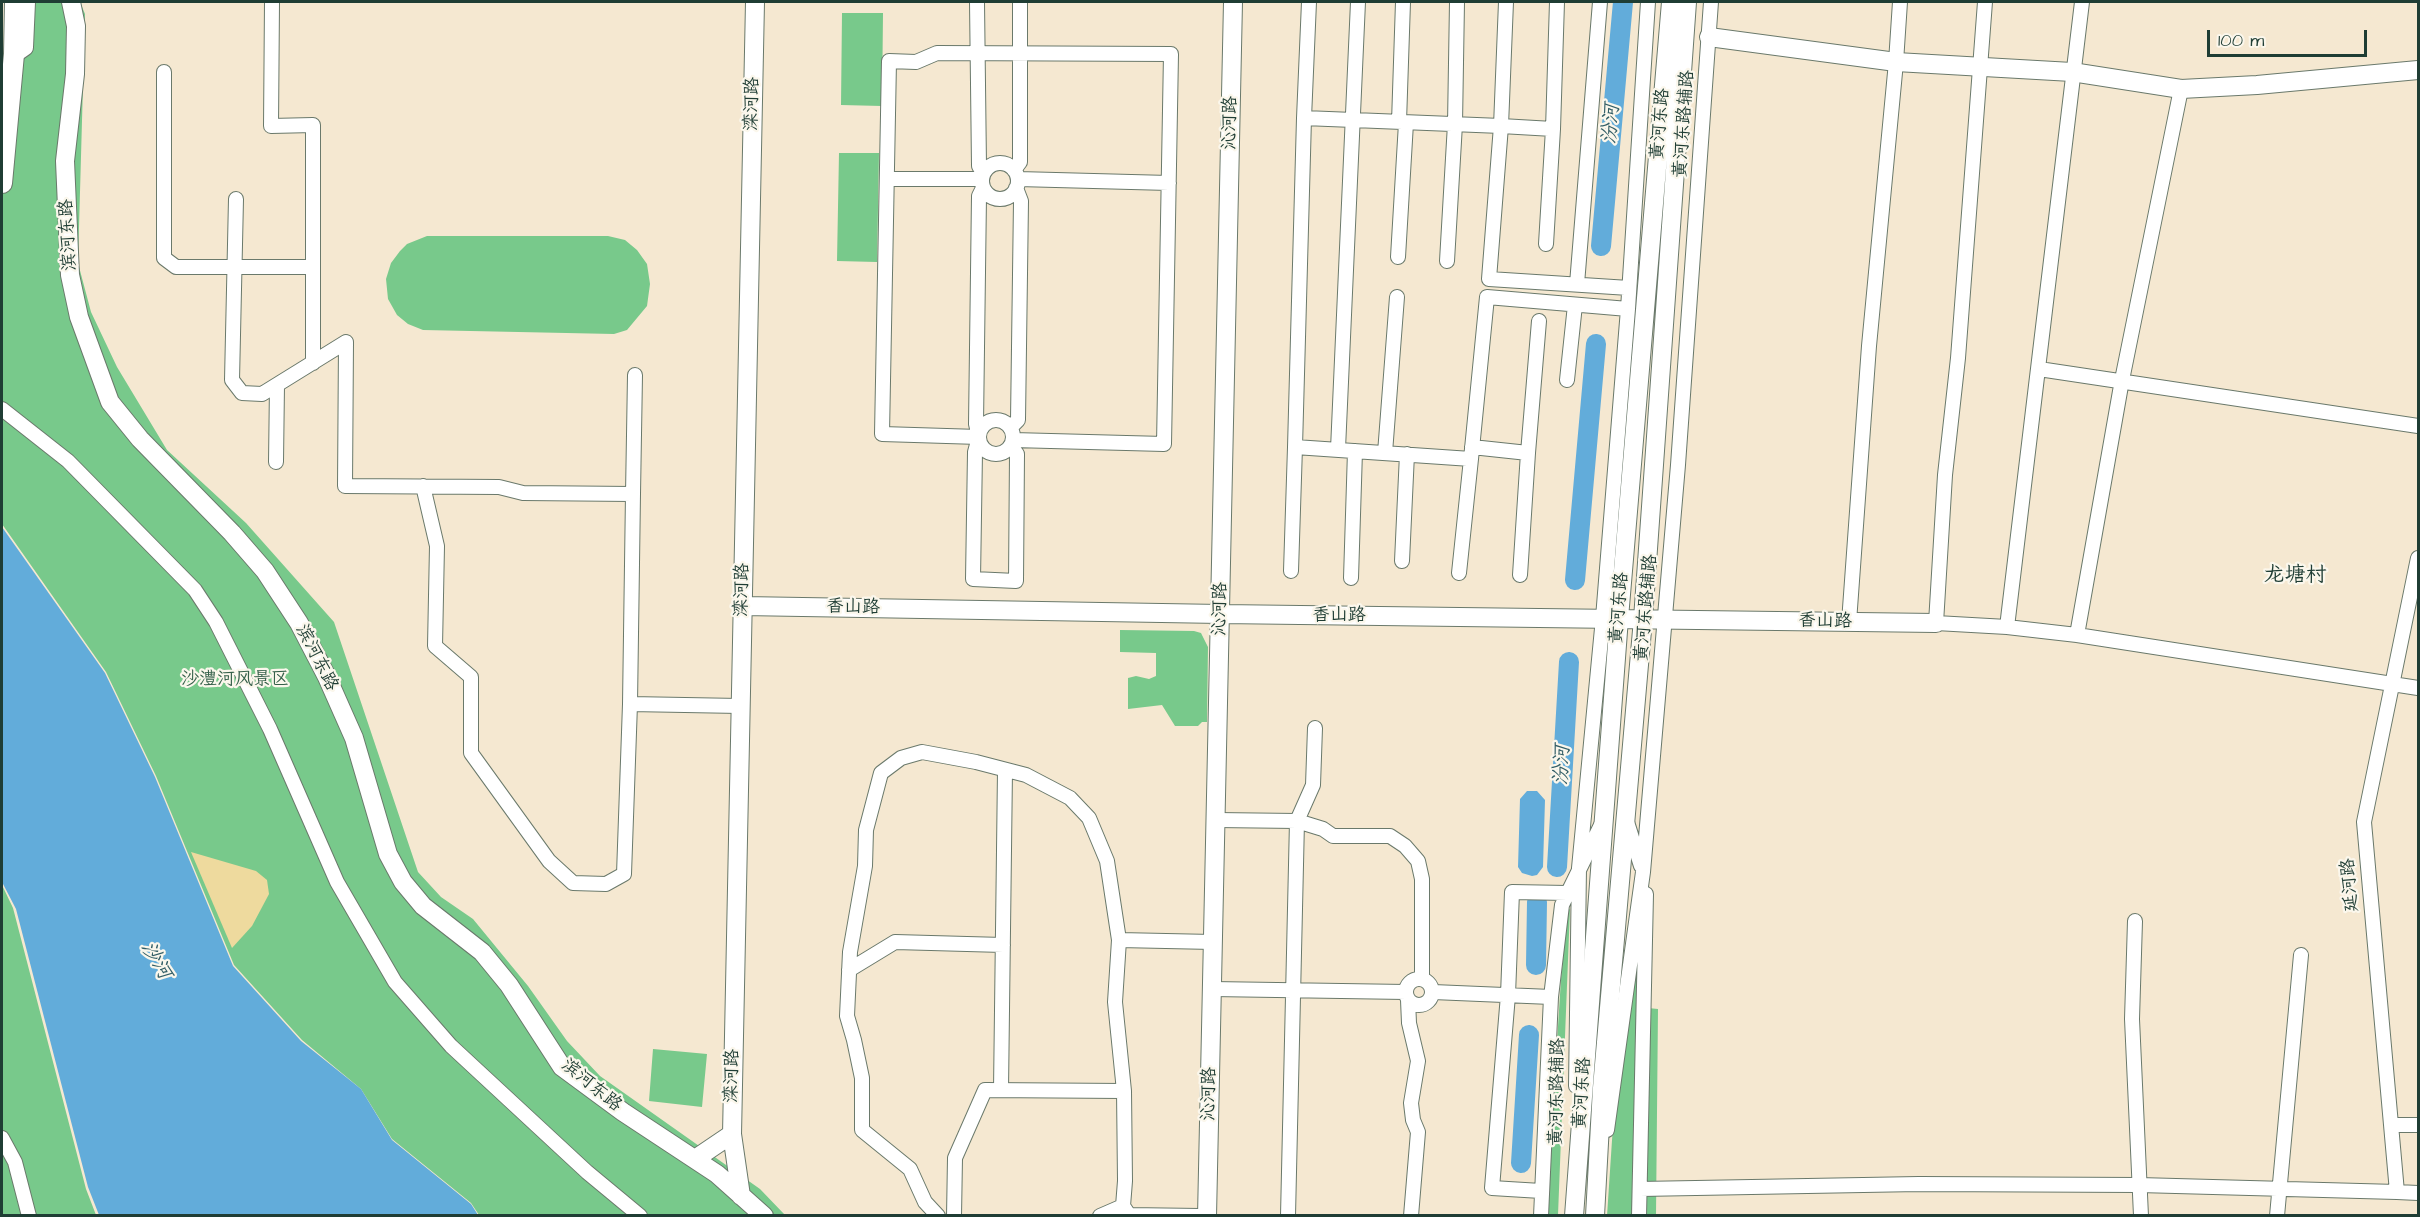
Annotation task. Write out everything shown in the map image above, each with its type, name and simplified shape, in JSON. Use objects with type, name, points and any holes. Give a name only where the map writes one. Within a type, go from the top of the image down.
[{"type":"main road","points":[[2,183],[14,54],[15,2]]},
{"type":"street","points":[[14,54],[24,47],[26,2]]},
{"type":"street","name":"滨河东路","points":[[71,2],[76,27],[75,74],[65,161],[70,274],[79,316],[110,402],[140,439],[232,533],[265,571],[299,623],[327,677],[354,738],[388,854],[403,882],[423,906],[482,952],[509,985],[562,1067],[623,1112],[695,1159],[764,1215]]},
{"type":"street","points":[[272,2],[271,126],[314,125],[313,363]]},
{"type":"street","name":"滦河路","points":[[741,1196],[732,1134],[754,2]]},
{"type":"street","points":[[977,2],[978,166],[990,196],[1002,199],[1013,194],[1020,162],[1020,2]]},
{"type":"street","name":"沁河路","points":[[1207,1215],[1233,2]]},
{"type":"street","points":[[1291,571],[1309,2]]},
{"type":"street","points":[[1338,449],[1358,2]]},
{"type":"street","points":[[1398,257],[1403,122],[1403,2]]},
{"type":"street","points":[[1447,261],[1455,124],[1457,2]]},
{"type":"street","points":[[1506,2],[1501,126],[1489,279],[1629,288]]},
{"type":"street","points":[[1546,244],[1557,2]]},
{"type":"street","points":[[1577,284],[1600,2]]},
{"type":"street","name":"黄河东路辅路","points":[[1574,1214],[1578,868],[1611,618],[1629,288],[1648,2]]},
{"type":"street","points":[[1657,2],[1669,29]]},
{"type":"street","name":"黄河东路","points":[[1574,1214],[1606,816],[1611,618],[1671,2]]},
{"type":"street","name":"黄河东路","points":[[1595,1215],[1602,1088],[1643,619],[1688,2]]},
{"type":"street","name":"黄河东路辅路","points":[[1595,1215],[1643,872],[1678,465],[1711,2]]},
{"type":"street","points":[[1849,622],[1869,346],[1900,2]]},
{"type":"street","points":[[1985,2],[1958,358],[1945,475],[1936,623],[2007,627],[2078,635],[2418,688]]},
{"type":"street","points":[[2007,627],[2082,2]]},
{"type":"street","points":[[1709,37],[1896,62],[2072,72],[2181,89],[2257,85],[2418,70]]},
{"type":"street","points":[[980,437],[882,434],[889,61],[916,62],[937,53],[1171,54],[1164,444],[1011,438]]},
{"type":"street","points":[[164,72],[164,258],[176,267],[312,267]]},
{"type":"street","points":[[2078,635],[2122,381],[2181,89]]},
{"type":"street","points":[[1304,118],[1553,129]]},
{"type":"street","points":[[992,164],[1010,166],[1016,179],[1021,201],[1018,420],[1006,451],[993,454],[982,447],[976,424],[979,196],[983,180],[992,164]]},
{"type":"street","points":[[1016,179],[1169,183]]},
{"type":"street","points":[[887,180],[983,180]]},
{"type":"street","points":[[236,199],[232,380],[242,393],[262,393],[346,342],[345,486],[499,487],[523,493],[633,494]]},
{"type":"street","points":[[1385,453],[1397,297]]},
{"type":"street","points":[[1459,573],[1487,297],[1628,309]]},
{"type":"street","points":[[1567,380],[1575,305]]},
{"type":"street","points":[[1520,575],[1539,321]]},
{"type":"street","points":[[2039,369],[2418,426]]},
{"type":"street","points":[[423,486],[437,546],[435,646],[471,677],[471,753],[549,861],[573,882],[606,884],[624,874],[630,704],[635,375]]},
{"type":"street","points":[[276,462],[277,385]]},
{"type":"street","points":[[2,409],[68,461],[195,590],[216,622],[270,729],[337,882],[395,982],[451,1046],[587,1172],[640,1215]]},
{"type":"street","points":[[992,421],[999,421],[1011,438],[1017,454],[1016,581],[973,579],[975,452],[982,429],[992,421]]},
{"type":"street","points":[[1294,447],[1407,454],[1528,453]]},
{"type":"street","points":[[1351,578],[1355,451]]},
{"type":"street","points":[[1402,561],[1407,454]]},
{"type":"street","name":"延河路","points":[[2397,1192],[2364,822],[2418,558]]},
{"type":"street","name":"香山路","points":[[743,606],[1221,615],[1936,623]]},
{"type":"street","points":[[630,704],[740,706]]},
{"type":"street","points":[[1288,1215],[1297,821],[1313,785],[1315,728]]},
{"type":"street","points":[[938,1215],[926,1202],[910,1169],[862,1130],[862,1078],[847,1016],[850,952],[865,866],[866,830],[881,773],[901,758],[922,752],[976,762],[1026,775],[1070,798],[1089,818],[1107,861],[1119,940],[1115,1002],[1124,1091],[1123,1206],[1129,1215],[1200,1215]]},
{"type":"street","points":[[1001,1090],[1005,770]]},
{"type":"street","points":[[1541,1215],[1551,997],[1562,905],[1578,868],[1606,816]]},
{"type":"street","points":[[1626,816],[1643,872],[1648,904],[1640,1215]]},
{"type":"street","points":[[1216,820],[1297,821],[1323,829],[1333,837],[1390,836],[1405,846],[1418,861],[1422,879],[1422,979]]},
{"type":"street","points":[[1541,1191],[1492,1188],[1508,995],[1512,892],[1568,893]]},
{"type":"street","points":[[2135,921],[2132,1018],[2141,1215]]},
{"type":"street","points":[[1119,940],[1213,942]]},
{"type":"street","points":[[849,970],[895,942],[1003,945]]},
{"type":"street","points":[[2277,1215],[2301,955]]},
{"type":"street","points":[[1212,989],[1293,990],[1407,996],[1415,1005],[1423,1005],[1430,1000],[1433,992],[1430,984],[1422,979],[1413,980],[1407,996],[1409,1023],[1418,1061],[1411,1103],[1413,1120],[1419,1132],[1411,1215]]},
{"type":"street","points":[[1433,992],[1551,997]]},
{"type":"street","points":[[954,1215],[955,1158],[985,1090],[1124,1091]]},
{"type":"street","points":[[2391,1125],[2418,1125]]},
{"type":"street","points":[[695,1159],[732,1134]]},
{"type":"street","points":[[2,1138],[15,1162],[30,1215]]},
{"type":"street","points":[[1640,1189],[1919,1184],[2139,1185],[2418,1193]]},
{"type":"street","points":[[1100,1215],[1123,1206]]},
{"type":"green space","name":"沙澧河风景区","points":[[21,2],[80,2],[85,14],[78,263],[91,312],[117,367],[167,450],[246,523],[334,622],[418,872],[441,897],[473,919],[528,986],[567,1041],[600,1076],[760,1189],[785,1215],[479,1215],[471,1203],[392,1139],[361,1089],[302,1040],[234,965],[156,776],[106,672],[2,524],[2,65],[20,68]]},
{"type":"green space","points":[[842,13],[883,13],[882,106],[841,105]]},
{"type":"green space","points":[[839,153],[879,153],[877,262],[837,261]]},
{"type":"green space","points":[[427,236],[608,236],[625,240],[637,250],[647,264],[650,284],[647,306],[627,330],[614,334],[423,330],[408,324],[397,315],[388,299],[386,279],[391,263],[400,251],[407,244]]},
{"type":"green space","points":[[1120,630],[1201,633],[1208,647],[1207,722],[1202,722],[1198,726],[1175,726],[1162,705],[1128,709],[1128,678],[1136,676],[1149,679],[1156,676],[1156,653],[1120,652]]},
{"type":"green space","points":[[2,885],[13,908],[86,1189],[96,1215],[2,1215]]},
{"type":"green space","points":[[1570,909],[1558,1215],[1546,1216],[1561,979],[1568,910]]},
{"type":"green space","points":[[1640,912],[1633,1215],[1607,1216],[1615,1095]]},
{"type":"green space","points":[[1648,1008],[1658,1009],[1656,1215],[1642,1216]]},
{"type":"green space","points":[[653,1049],[707,1054],[702,1107],[649,1101]]},
{"type":"sand","points":[[191,852],[256,871],[267,880],[269,894],[252,926],[232,948]]},
{"type":"water","name":"沙河","points":[[2,527],[105,673],[155,777],[233,966],[301,1041],[361,1089],[392,1140],[471,1204],[478,1215],[99,1215],[88,1187],[16,909],[2,882]]},
{"type":"water","points":[[1527,791],[1537,791],[1545,800],[1543,867],[1537,875],[1532,876],[1522,873],[1518,867],[1520,799]]},
{"type":"waterway","name":"汾河","points":[[1601,246],[1623,2]]},
{"type":"waterway","name":"汾河","points":[[1575,580],[1596,344]]},
{"type":"waterway","name":"汾河","points":[[1557,867],[1569,662]]},
{"type":"waterway","name":"汾河","points":[[1536,965],[1537,902]]},
{"type":"waterway","name":"汾河","points":[[1521,1163],[1529,1035]]},
{"type":"district","name":"龙塘村","points":[[2295,577]]}]
